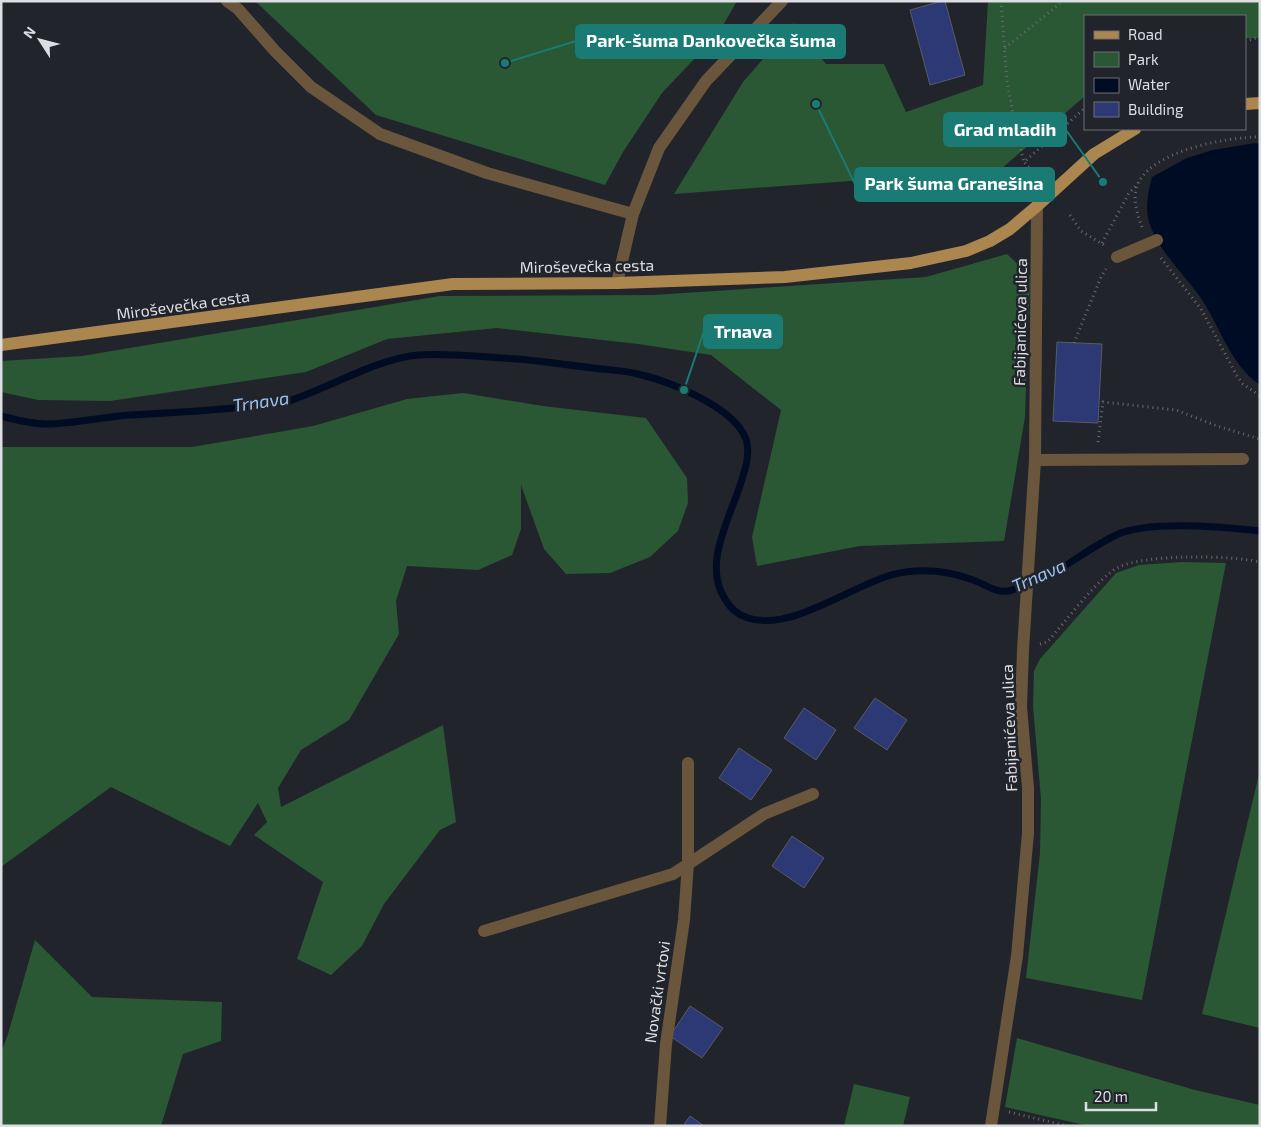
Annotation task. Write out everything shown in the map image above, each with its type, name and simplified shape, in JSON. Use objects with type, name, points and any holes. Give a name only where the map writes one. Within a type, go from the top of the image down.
[{"type":"main road","points":[[1246,104],[1260,103]]},
{"type":"main road","name":"Miroševečka cesta","points":[[1,346],[453,284],[617,283],[785,277],[911,263],[966,251],[990,241],[1010,229],[1094,154],[1133,130]]},
{"type":"street","points":[[227,1],[238,9],[275,51],[311,87],[380,134],[487,173],[633,214]]},
{"type":"street","points":[[617,283],[633,214],[660,148],[706,81],[782,1]]},
{"type":"street","name":"Fabijanićeva ulica","points":[[991,1126],[995,1110],[1017,956],[1028,833],[1028,788],[1021,707],[1022,650],[1034,460],[1037,206]]},
{"type":"street","points":[[1116,257],[1156,246]]},
{"type":"street","points":[[1034,460],[1243,459]]},
{"type":"street","name":"Novački vrtovi","points":[[660,1126],[666,1044],[684,920],[688,863],[688,763]]},
{"type":"street","points":[[484,931],[673,874],[764,814],[813,794]]},
{"type":"path","points":[[1001,1],[1007,81],[1016,131],[1024,162],[1032,171]]},
{"type":"path","points":[[1005,48],[1063,1]]},
{"type":"path","points":[[1246,41],[1260,37]]},
{"type":"path","points":[[1024,162],[1084,109]]},
{"type":"path","points":[[1102,243],[1129,193],[1147,172],[1157,164],[1184,150],[1197,146],[1260,137]]},
{"type":"path","points":[[1138,184],[1136,200],[1143,230]]},
{"type":"path","points":[[1070,215],[1081,231],[1102,243],[1116,257],[1101,277],[1074,343]]},
{"type":"path","points":[[1156,246],[1172,271],[1201,309],[1237,376],[1248,388],[1260,396]]},
{"type":"path","points":[[1096,460],[1103,402],[1176,410],[1217,426],[1260,439]]},
{"type":"path","points":[[1022,650],[1048,642],[1100,582],[1118,568],[1143,560],[1179,558],[1247,559],[1260,562]]},
{"type":"path","points":[[995,1110],[1067,1126]]},
{"type":"green space","points":[[255,1],[737,1],[718,34],[662,93],[623,152],[605,185],[376,115]]},
{"type":"green space","points":[[988,1],[1260,1],[1260,38],[1246,38],[1246,15],[1084,15],[1084,97],[1000,170],[674,194],[743,82],[794,23],[826,64],[884,64],[906,112],[983,85]]},
{"type":"green space","points":[[1007,254],[1030,276],[1025,417],[1004,541],[860,546],[757,566],[752,537],[781,410],[711,355],[638,344],[497,328],[387,339],[306,372],[110,401],[38,400],[1,392],[1,361],[82,356],[440,296],[654,295],[926,277]]},
{"type":"green space","points":[[463,393],[543,406],[646,418],[687,478],[688,503],[678,531],[650,557],[610,573],[566,574],[544,549],[521,485],[521,529],[512,555],[478,570],[407,566],[396,601],[399,634],[349,720],[301,750],[278,788],[281,807],[443,725],[456,822],[440,830],[384,904],[362,946],[331,975],[297,959],[323,882],[254,835],[267,822],[258,803],[230,846],[111,787],[1,867],[1,447],[192,447],[313,426],[407,399]]},
{"type":"green space","points":[[1182,562],[1226,563],[1142,1000],[1026,978],[1040,853],[1041,799],[1033,706],[1034,671],[1040,659],[1116,573],[1139,565]]},
{"type":"green space","points":[[1260,770],[1260,1028],[1202,1014]]},
{"type":"green space","points":[[35,940],[92,997],[222,1002],[221,1041],[183,1054],[161,1126],[1,1126],[1,1053]]},
{"type":"green space","points":[[1017,1038],[1195,1090],[1260,1105],[1260,1126],[1089,1126],[1005,1107]]},
{"type":"green space","points":[[854,1084],[910,1097],[903,1126],[844,1126]]},
{"type":"water","points":[[1255,143],[1260,144],[1260,385],[1240,366],[1206,306],[1158,242],[1149,222],[1147,211],[1152,177],[1187,158],[1213,150]]},
{"type":"building","points":[[945,1],[965,75],[930,85],[910,10]]},
{"type":"building","points":[[1057,342],[1102,344],[1098,423],[1053,421]]},
{"type":"building","points":[[875,698],[907,720],[887,750],[854,728]]},
{"type":"building","points":[[804,708],[836,730],[816,760],[784,738]]},
{"type":"building","points":[[739,748],[772,770],[751,800],[719,778]]},
{"type":"building","points":[[792,836],[824,858],[804,888],[772,866]]},
{"type":"building","points":[[690,1006],[723,1028],[702,1058],[670,1036]]},
{"type":"building","points":[[690,1116],[704,1126],[683,1126]]},
{"type":"waterway","name":"Trnava","points":[[1,416],[35,423],[56,424],[119,416],[206,411],[275,404],[289,401],[386,362],[418,355],[455,355],[526,360],[627,372],[651,377],[683,389],[715,406],[739,427],[746,439],[748,453],[746,467],[721,538],[716,570],[718,585],[732,608],[744,617],[765,621],[801,614],[875,581],[911,571],[953,574],[994,589],[1010,591],[1048,576],[1108,539],[1130,530],[1147,527],[1186,526],[1260,531]]},
{"type":"place","name":"Park-šuma Dankovečka šuma","points":[[505,63]]},
{"type":"place","name":"Park šuma Granešina","points":[[816,104]]},
{"type":"place","name":"Grad mladih","points":[[1103,182]]},
{"type":"place","name":"Trnava","points":[[684,390]]}]
